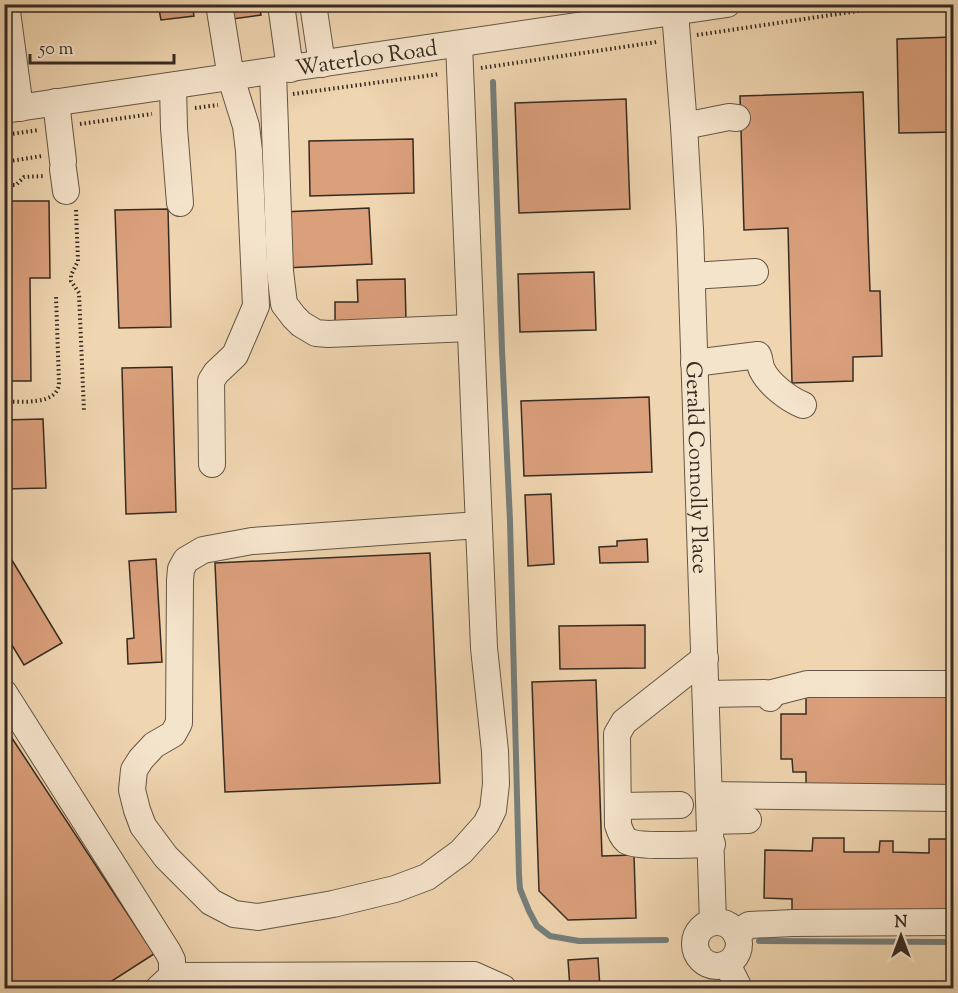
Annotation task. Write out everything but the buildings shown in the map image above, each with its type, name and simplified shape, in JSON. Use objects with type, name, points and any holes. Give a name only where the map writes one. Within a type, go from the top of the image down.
[{"type":"street","points":[[6,4],[12,109]]},
{"type":"street","points":[[212,464],[211,381],[235,355],[256,306],[246,126],[231,78],[219,4]]},
{"type":"street","points":[[281,4],[280,271],[284,304],[294,317],[316,333],[470,328]]},
{"type":"street","points":[[313,4],[322,64]]},
{"type":"street","name":"Waterloo Road","points":[[12,109],[727,4]]},
{"type":"street","name":"Gerald Connolly Place","points":[[675,12],[692,276],[713,922]]},
{"type":"street","points":[[459,44],[485,657],[495,751],[496,784],[493,810],[486,824],[461,852],[427,877],[395,889],[333,904],[258,917],[234,914],[211,902],[166,857],[143,826],[132,790],[134,770],[141,759],[154,745],[173,734],[179,723],[180,580],[181,569],[186,560],[202,550],[252,541],[479,525]]},
{"type":"street","points":[[173,86],[180,203]]},
{"type":"street","points":[[56,102],[61,176]]},
{"type":"street","points":[[684,126],[729,117],[737,118]]},
{"type":"street","points":[[692,276],[755,272]]},
{"type":"street","points":[[694,363],[758,355],[762,371],[774,385],[791,400],[802,405]]},
{"type":"street","points":[[705,658],[619,728],[616,734],[618,825],[624,839],[639,844],[711,832],[748,820]]},
{"type":"street","points":[[706,694],[758,693],[769,696],[807,684],[954,684]]},
{"type":"street","points":[[4,693],[168,952],[172,960],[166,982],[359,982],[474,975],[503,988]]},
{"type":"street","points":[[710,795],[954,798]]},
{"type":"street","points":[[618,806],[680,805]]},
{"type":"street","points":[[713,922],[720,922],[732,928],[736,934],[738,940],[736,954],[727,964],[713,966],[700,959],[697,954],[695,947],[698,933],[713,922]]},
{"type":"street","points":[[736,934],[749,925],[954,922]]},
{"type":"street","points":[[727,964],[740,988]]},
{"type":"path","points":[[707,34],[905,4]]},
{"type":"path","points":[[474,69],[655,42]]},
{"type":"path","points":[[4,162],[45,156],[61,176],[78,261],[71,275],[71,281],[79,293],[84,412]]},
{"type":"path","points":[[4,185],[16,185],[24,177],[61,176]]},
{"type":"path","points":[[4,402],[40,400],[57,391],[59,383],[56,296]]},
{"type":"waterway","points":[[493,82],[510,521],[520,889],[537,926],[550,936],[579,941],[666,940]]},
{"type":"waterway","points":[[759,941],[954,942]]}]
